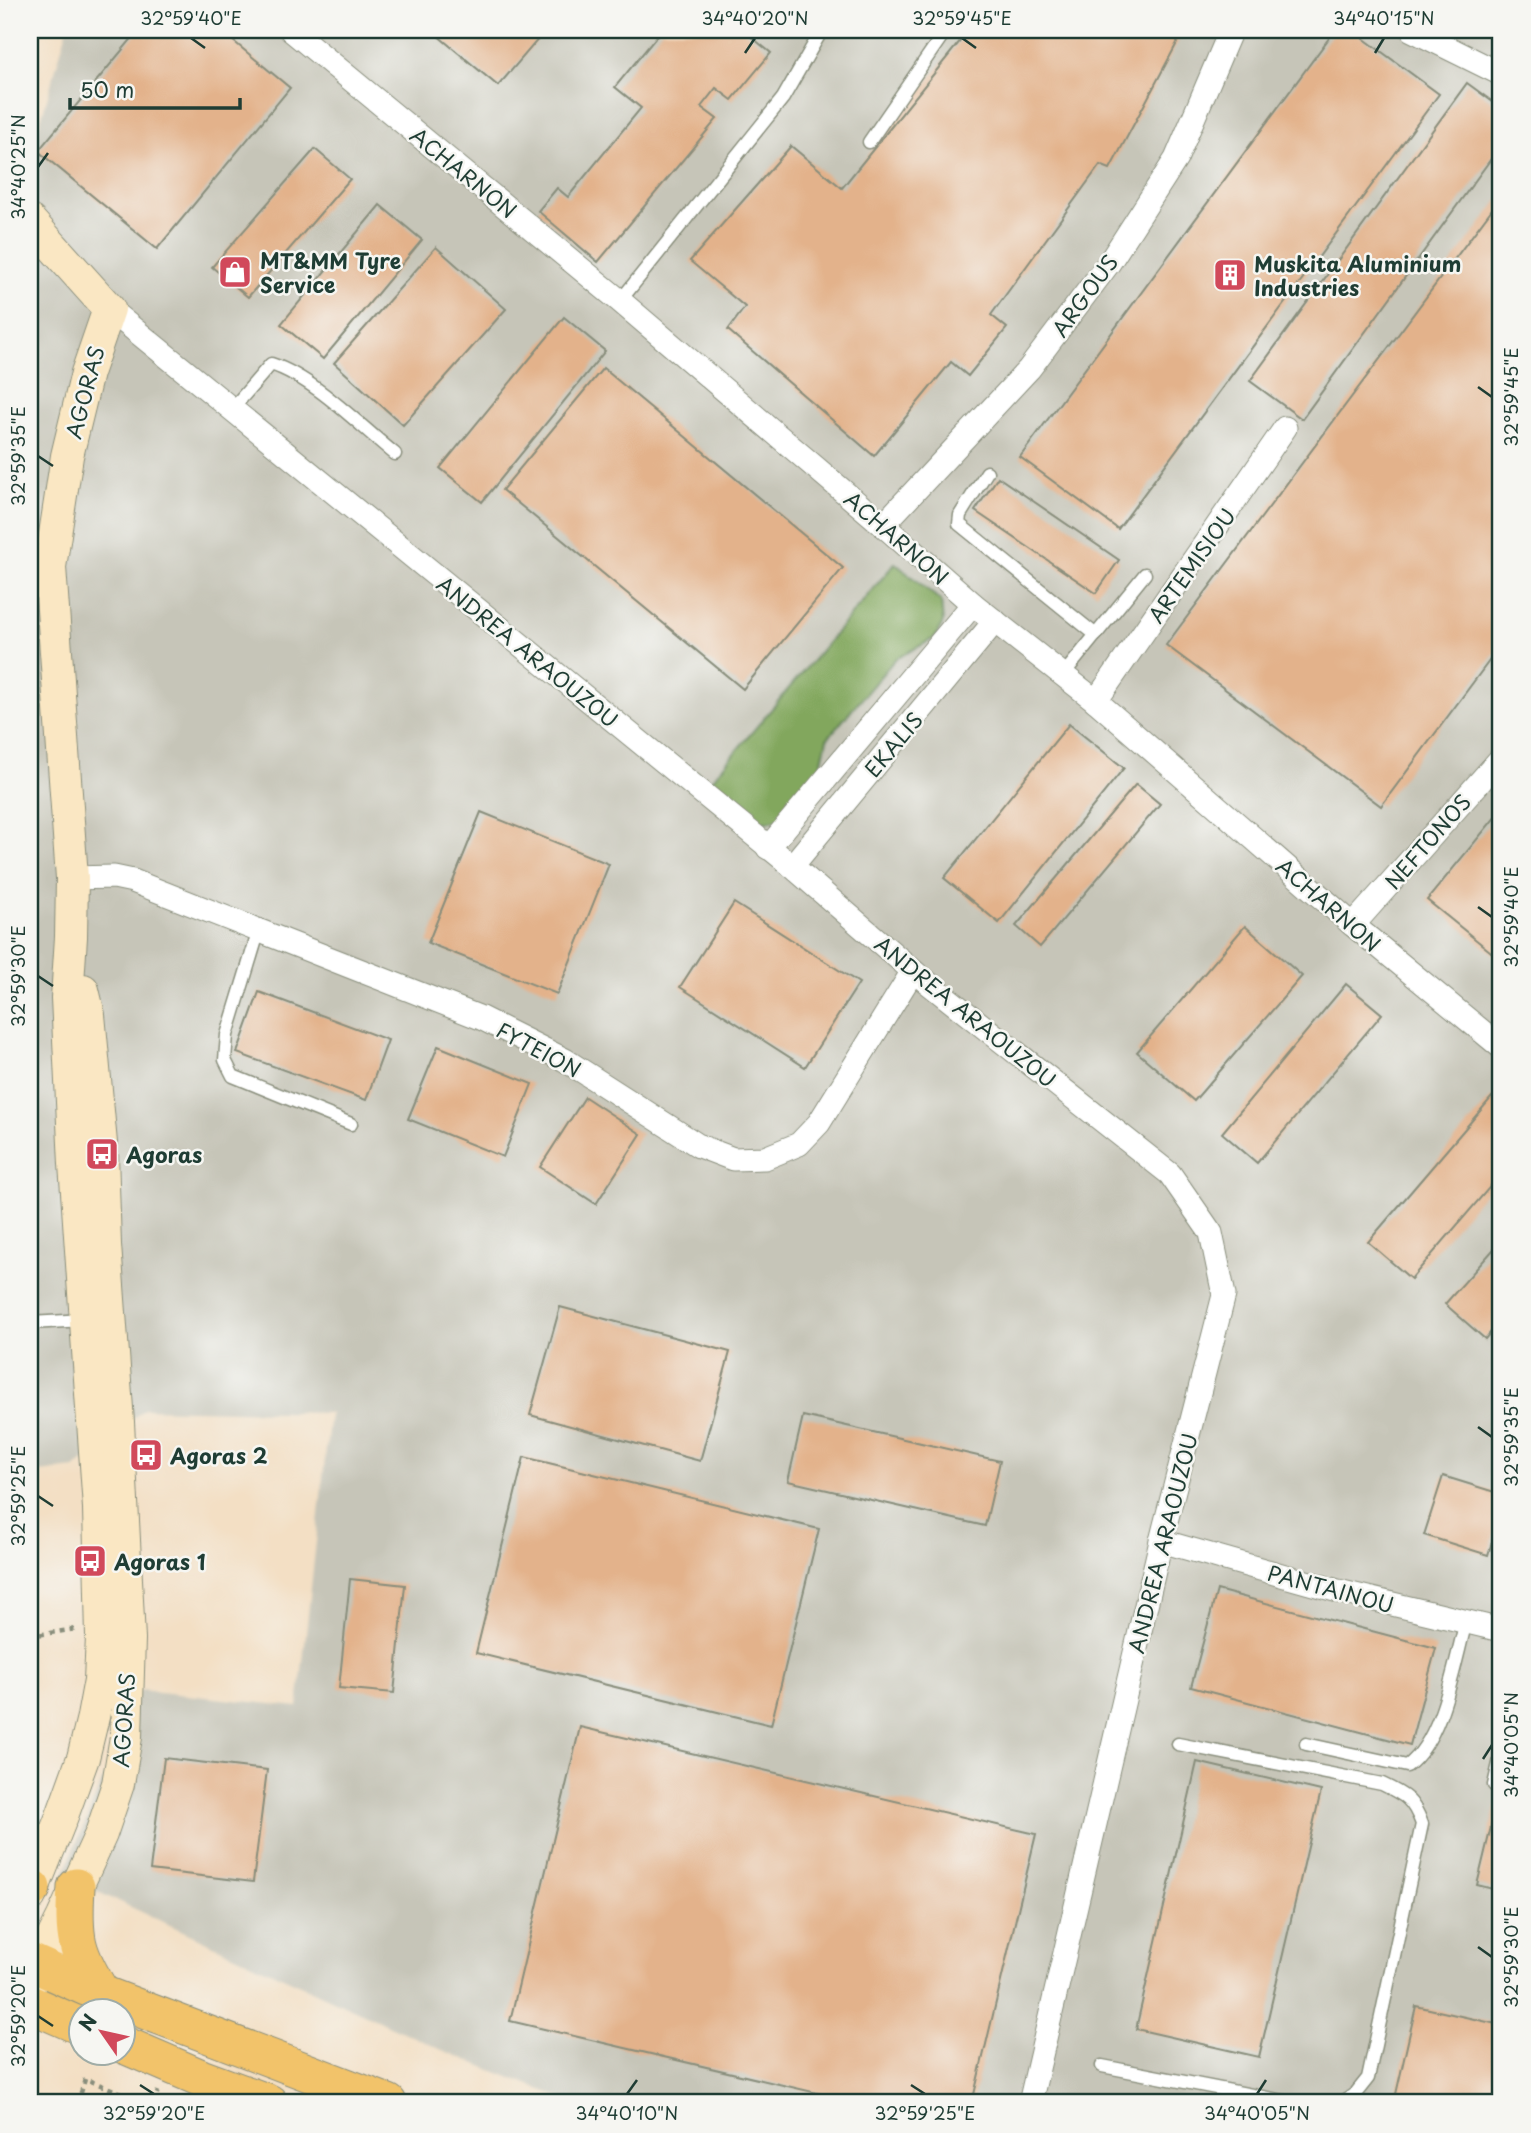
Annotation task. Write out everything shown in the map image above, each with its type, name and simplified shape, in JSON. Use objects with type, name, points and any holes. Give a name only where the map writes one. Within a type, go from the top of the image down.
[{"type":"main road","name":"ANDREA ARAOUZOU","points":[[30,221],[110,309]]},
{"type":"main road","name":"AGORAS","points":[[31,1891],[83,1758],[100,1680],[102,1626],[99,1508],[75,1164],[67,998],[72,878],[45,567],[87,373],[110,309]]},
{"type":"main road","name":"AGORAS","points":[[32,1970],[101,1834],[118,1784],[126,1737],[129,1639],[102,1154],[89,1015],[71,937]]},
{"type":"main road","points":[[76,1887],[74,1917],[78,1950],[102,1994]]},
{"type":"main road","points":[[32,1970],[388,2103]]},
{"type":"main road","points":[[30,2004],[66,2020]]},
{"type":"main road","points":[[136,2050],[269,2103]]},
{"type":"street","name":"ACHARNON","points":[[291,30],[620,300],[973,604],[1096,701],[1353,925],[1501,1047]]},
{"type":"street","name":"ARGOUS","points":[[883,525],[1030,369],[1109,264],[1176,159],[1231,30]]},
{"type":"street","points":[[1412,30],[1501,74]]},
{"type":"street","name":"ANDREA ARAOUZOU","points":[[110,309],[792,866],[914,971],[1170,1174],[1211,1233],[1224,1295],[1161,1541],[1030,2103]]},
{"type":"street","name":"ARTEMISIOU","points":[[1096,701],[1285,428]]},
{"type":"street","points":[[768,848],[973,604]]},
{"type":"street","name":"EKALIS","points":[[792,866],[995,621]]},
{"type":"street","name":"NEFTONOS","points":[[1353,925],[1501,758]]},
{"type":"street","name":"FYTEION","points":[[72,878],[114,877],[133,881],[481,1018],[565,1060],[699,1146],[733,1159],[765,1158],[799,1144],[819,1123],[914,971]]},
{"type":"street","name":"PANTAINOU","points":[[1161,1541],[1338,1591],[1501,1630]]},
{"type":"lane","points":[[620,300],[783,98],[822,30]]},
{"type":"lane","points":[[869,142],[946,30]]},
{"type":"lane","points":[[232,409],[271,364],[304,379],[395,454]]},
{"type":"lane","points":[[987,472],[960,515],[959,524],[1096,635]]},
{"type":"lane","points":[[1063,675],[1145,573]]},
{"type":"lane","points":[[259,930],[227,1035],[225,1060],[233,1076],[351,1124]]},
{"type":"lane","points":[[30,1323],[86,1320]]},
{"type":"lane","points":[[1306,1744],[1406,1766],[1417,1758],[1437,1727],[1466,1622]]},
{"type":"lane","points":[[1178,1744],[1382,1784],[1405,1795],[1416,1808],[1422,1824],[1368,2078],[1356,2093],[1342,2103]]},
{"type":"lane","points":[[1494,1785],[1501,1755]]},
{"type":"lane","points":[[1102,2066],[1294,2103]]},
{"type":"path","points":[[30,1636],[102,1626]]},
{"type":"path","points":[[78,2103],[85,2079],[148,2103]]},
{"type":"shaded area","points":[[67,30],[1501,30],[1501,2103],[574,2103],[442,2050],[63,1876],[140,1690],[298,1707],[330,1413],[144,1409],[75,1468],[30,1473],[30,157]]},
{"type":"green space","points":[[895,563],[941,601],[943,622],[935,638],[895,659],[827,739],[820,770],[781,819],[756,824],[709,783]]},
{"type":"building","points":[[139,30],[220,30],[290,88],[157,249],[38,151]]},
{"type":"building","points":[[431,30],[546,30],[498,86]]},
{"type":"building","points":[[662,30],[743,30],[771,53],[732,100],[716,88],[701,107],[717,119],[598,262],[538,211],[557,188],[568,197],[641,108],[615,87]]},
{"type":"building","points":[[969,30],[1184,30],[1110,169],[1100,165],[991,315],[1007,328],[968,376],[951,362],[874,456],[728,330],[745,307],[690,261],[791,146],[842,188]]},
{"type":"building","name":"Muskita Aluminium Industries","points":[[1335,30],[1352,30],[1439,94],[1118,529],[1020,457]]},
{"type":"building","points":[[1467,83],[1501,108],[1501,145],[1302,419],[1250,381]]},
{"type":"building","points":[[315,149],[350,179],[248,297],[212,267]]},
{"type":"building","points":[[1501,197],[1501,645],[1381,806],[1166,645]]},
{"type":"building","points":[[380,205],[422,240],[323,359],[281,324]]},
{"type":"building","points":[[436,247],[506,309],[403,425],[334,363]]},
{"type":"building","points":[[564,317],[605,351],[482,502],[440,468]]},
{"type":"building","points":[[603,368],[843,568],[743,689],[502,490]]},
{"type":"building","points":[[998,477],[1119,560],[1096,593],[975,511]]},
{"type":"building","points":[[1069,724],[1124,768],[999,923],[944,878]]},
{"type":"building","points":[[1136,784],[1160,804],[1040,947],[1016,926]]},
{"type":"building","points":[[1501,810],[1501,960],[1427,900]]},
{"type":"building","points":[[481,812],[609,864],[557,994],[428,943]]},
{"type":"building","points":[[734,903],[859,983],[805,1067],[680,987]]},
{"type":"building","points":[[1245,926],[1302,976],[1194,1101],[1137,1052]]},
{"type":"building","points":[[1346,984],[1382,1014],[1257,1163],[1222,1133]]},
{"type":"building","points":[[259,992],[388,1040],[366,1100],[237,1053]]},
{"type":"building","points":[[438,1046],[532,1084],[503,1157],[408,1119]]},
{"type":"building","points":[[585,1097],[641,1134],[596,1204],[540,1167]]},
{"type":"building","points":[[1492,1097],[1501,1104],[1501,1174],[1411,1279],[1368,1242]]},
{"type":"building","points":[[1501,1241],[1501,1320],[1485,1339],[1445,1304]]},
{"type":"building","points":[[560,1307],[730,1352],[700,1461],[530,1415]]},
{"type":"building","points":[[803,1416],[1000,1461],[985,1526],[788,1481]]},
{"type":"building","points":[[524,1457],[819,1529],[771,1725],[476,1653]]},
{"type":"building","points":[[1443,1476],[1501,1494],[1501,1512],[1488,1555],[1424,1535]]},
{"type":"building","points":[[350,1579],[405,1585],[394,1693],[339,1688]]},
{"type":"building","points":[[1217,1590],[1436,1648],[1410,1745],[1191,1687]]},
{"type":"building","points":[[580,1727],[1036,1834],[972,2103],[860,2103],[510,2021]]},
{"type":"building","points":[[164,1758],[267,1770],[253,1882],[150,1870]]},
{"type":"building","points":[[1197,1762],[1321,1791],[1259,2057],[1136,2029]]},
{"type":"building","points":[[1496,1806],[1501,1808],[1501,1891],[1477,1885]]},
{"type":"building","points":[[1416,2006],[1501,2025],[1501,2103],[1394,2103]]},
{"type":"place","name":"MT&MM Tyre Service","points":[[235,272]]},
{"type":"place","name":"Muskita Aluminium Industries","points":[[1230,275]]},
{"type":"place","name":"Agoras","points":[[102,1154]]},
{"type":"place","name":"Agoras 2","points":[[146,1455]]},
{"type":"place","name":"Agoras 1","points":[[90,1561]]}]
